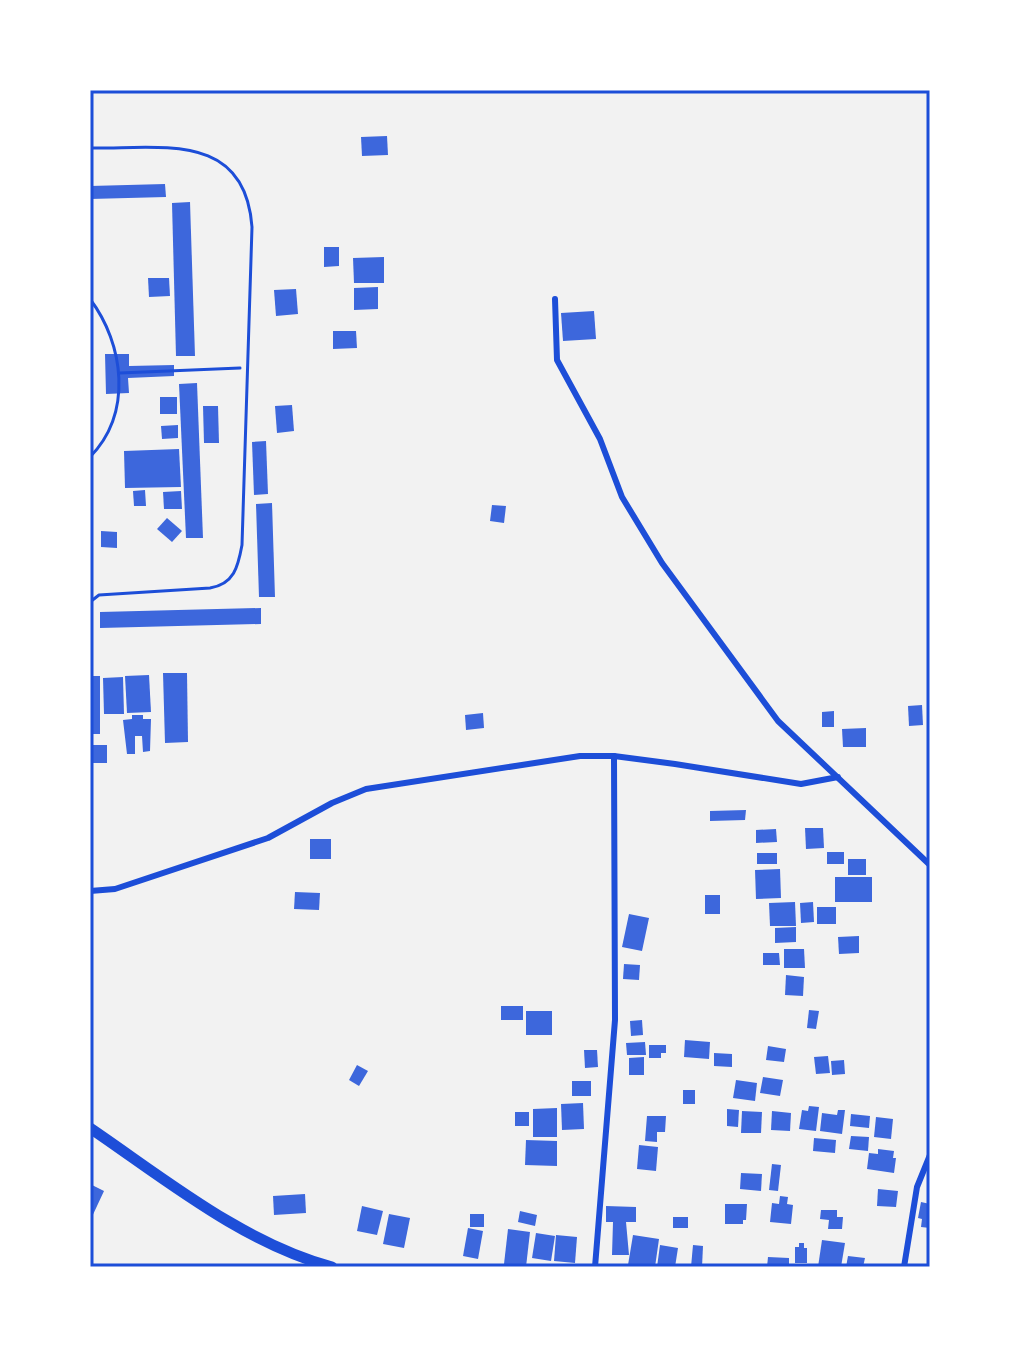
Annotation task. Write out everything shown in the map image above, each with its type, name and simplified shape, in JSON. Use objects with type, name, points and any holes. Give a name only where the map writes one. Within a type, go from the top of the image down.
[{"type":"highway","points":[[90,1128],[232,1223],[290,1253],[332,1267]]},
{"type":"street","points":[[555,299],[557,360],[600,439],[622,497],[662,563],[778,721],[930,865]]},
{"type":"street","points":[[90,891],[115,889],[268,838],[332,803],[366,789],[580,756],[614,756],[801,784],[838,777]]},
{"type":"street","points":[[595,1267],[615,1020],[614,756]]},
{"type":"street","points":[[904,1267],[917,1187],[930,1155]]},
{"type":"lane","points":[[90,148],[191,150],[215,159],[234,171],[250,203],[252,227],[242,545],[234,574],[226,583],[210,588],[113,593],[99,595],[90,602]]},
{"type":"path","points":[[90,299],[112,335],[120,373],[115,413],[98,449],[90,457]]},
{"type":"path","points":[[120,373],[248,368]]},
{"type":"building","points":[[387,136],[388,155],[362,156],[361,137]]},
{"type":"building","points":[[165,184],[166,197],[90,199],[90,186]]},
{"type":"building","points":[[190,202],[195,356],[176,356],[172,203]]},
{"type":"building","points":[[324,247],[339,247],[339,266],[324,267]]},
{"type":"building","points":[[384,257],[384,283],[354,283],[353,258]]},
{"type":"building","points":[[148,278],[169,278],[170,296],[149,297]]},
{"type":"building","points":[[378,287],[378,309],[354,310],[354,288]]},
{"type":"building","points":[[296,289],[298,314],[276,316],[274,290]]},
{"type":"building","points":[[594,311],[596,339],[563,341],[561,313]]},
{"type":"building","points":[[333,331],[356,331],[357,348],[333,349]]},
{"type":"building","points":[[105,354],[129,354],[129,366],[174,365],[174,376],[128,378],[129,393],[106,394]]},
{"type":"building","points":[[197,383],[203,538],[186,538],[179,384]]},
{"type":"building","points":[[160,397],[177,397],[177,414],[160,414]]},
{"type":"building","points":[[292,405],[294,431],[277,433],[275,406]]},
{"type":"building","points":[[203,406],[218,406],[219,443],[204,443]]},
{"type":"building","points":[[178,425],[178,438],[162,439],[161,426]]},
{"type":"building","points":[[266,441],[268,494],[254,495],[252,442]]},
{"type":"building","points":[[179,449],[181,487],[125,488],[124,451]]},
{"type":"building","points":[[145,490],[146,506],[134,506],[133,491]]},
{"type":"building","points":[[181,491],[182,509],[164,509],[163,492]]},
{"type":"building","points":[[272,503],[275,597],[259,597],[256,504]]},
{"type":"building","points":[[492,505],[506,506],[504,523],[490,521]]},
{"type":"building","points":[[167,518],[182,531],[172,542],[157,529]]},
{"type":"building","points":[[101,531],[117,532],[117,548],[101,547]]},
{"type":"building","points":[[261,608],[261,624],[100,628],[100,612]]},
{"type":"building","points":[[163,673],[187,673],[188,742],[165,743]]},
{"type":"building","points":[[149,675],[151,712],[127,713],[125,676]]},
{"type":"building","points":[[90,676],[100,676],[100,734],[90,734]]},
{"type":"building","points":[[123,677],[124,714],[104,714],[103,678]]},
{"type":"building","points":[[922,705],[923,725],[909,726],[908,706]]},
{"type":"building","points":[[834,711],[834,727],[822,727],[822,712]]},
{"type":"building","points":[[483,713],[484,728],[466,730],[465,715]]},
{"type":"building","points":[[132,715],[151,719],[150,751],[143,752],[142,736],[135,736],[135,754],[127,754],[123,720],[132,719]]},
{"type":"building","points":[[866,728],[866,747],[843,747],[842,729]]},
{"type":"building","points":[[90,745],[107,745],[107,763],[90,763]]},
{"type":"building","points":[[746,810],[745,820],[710,821],[710,811]]},
{"type":"building","points":[[805,828],[823,828],[824,848],[806,849]]},
{"type":"building","points":[[776,829],[777,842],[756,843],[756,830]]},
{"type":"building","points":[[310,839],[331,839],[331,859],[310,859]]},
{"type":"building","points":[[827,852],[844,852],[844,864],[827,864]]},
{"type":"building","points":[[757,853],[777,853],[777,864],[757,864]]},
{"type":"building","points":[[848,859],[866,859],[866,875],[848,875]]},
{"type":"building","points":[[780,869],[781,898],[756,899],[755,870]]},
{"type":"building","points":[[835,877],[872,877],[872,902],[835,902]]},
{"type":"building","points":[[295,892],[320,893],[319,910],[294,909]]},
{"type":"building","points":[[705,895],[720,895],[720,914],[705,914]]},
{"type":"building","points":[[795,902],[796,926],[770,926],[769,903]]},
{"type":"building","points":[[813,902],[814,922],[801,923],[800,903]]},
{"type":"building","points":[[817,907],[836,907],[836,924],[817,924]]},
{"type":"building","points":[[629,914],[649,918],[642,951],[622,947]]},
{"type":"building","points":[[796,927],[796,942],[775,943],[775,928]]},
{"type":"building","points":[[859,936],[859,953],[839,954],[838,937]]},
{"type":"building","points":[[784,949],[804,949],[805,968],[784,968]]},
{"type":"building","points":[[763,953],[779,953],[780,965],[763,965]]},
{"type":"building","points":[[624,964],[640,965],[639,980],[623,979]]},
{"type":"building","points":[[786,975],[804,977],[803,996],[785,995]]},
{"type":"building","points":[[501,1006],[523,1006],[523,1020],[501,1020]]},
{"type":"building","points":[[809,1010],[819,1011],[816,1029],[807,1028]]},
{"type":"building","points":[[526,1011],[552,1011],[552,1035],[526,1035]]},
{"type":"building","points":[[642,1020],[643,1035],[631,1036],[630,1021]]},
{"type":"building","points":[[685,1040],[710,1042],[709,1059],[684,1057]]},
{"type":"building","points":[[645,1042],[646,1055],[627,1055],[626,1043]]},
{"type":"building","points":[[649,1045],[666,1045],[666,1053],[661,1053],[661,1058],[649,1058]]},
{"type":"building","points":[[768,1046],[786,1049],[784,1062],[766,1060]]},
{"type":"building","points":[[584,1050],[597,1050],[598,1067],[585,1068]]},
{"type":"building","points":[[714,1053],[732,1054],[732,1067],[714,1066]]},
{"type":"building","points":[[828,1056],[830,1073],[816,1074],[814,1057]]},
{"type":"building","points":[[644,1057],[644,1075],[629,1075],[629,1058]]},
{"type":"building","points":[[844,1060],[845,1074],[832,1075],[831,1061]]},
{"type":"building","points":[[357,1065],[368,1071],[359,1086],[349,1080]]},
{"type":"building","points":[[763,1077],[783,1080],[780,1096],[760,1093]]},
{"type":"building","points":[[736,1080],[757,1083],[755,1101],[733,1098]]},
{"type":"building","points":[[572,1081],[591,1081],[591,1096],[572,1096]]},
{"type":"building","points":[[683,1090],[695,1090],[695,1104],[683,1104]]},
{"type":"building","points":[[583,1103],[584,1129],[562,1130],[561,1104]]},
{"type":"building","points":[[809,1106],[819,1107],[816,1131],[799,1129],[802,1110],[808,1111]]},
{"type":"building","points":[[557,1108],[557,1137],[533,1137],[533,1109]]},
{"type":"building","points":[[727,1109],[739,1110],[738,1127],[727,1126]]},
{"type":"building","points":[[838,1110],[845,1110],[842,1134],[820,1131],[822,1113],[837,1115]]},
{"type":"building","points":[[742,1111],[762,1112],[761,1133],[741,1133]]},
{"type":"building","points":[[772,1111],[791,1113],[790,1131],[771,1130]]},
{"type":"building","points":[[515,1112],[529,1112],[529,1126],[515,1126]]},
{"type":"building","points":[[851,1114],[870,1116],[869,1128],[850,1126]]},
{"type":"building","points":[[647,1116],[666,1116],[665,1132],[657,1132],[657,1142],[645,1141]]},
{"type":"building","points":[[876,1117],[893,1119],[891,1139],[874,1137]]},
{"type":"building","points":[[851,1136],[869,1137],[868,1151],[849,1149]]},
{"type":"building","points":[[814,1138],[836,1140],[835,1153],[813,1151]]},
{"type":"building","points":[[526,1140],[557,1141],[557,1166],[525,1165]]},
{"type":"building","points":[[639,1145],[658,1147],[656,1171],[637,1169]]},
{"type":"building","points":[[878,1149],[894,1151],[894,1173],[867,1169],[869,1153],[878,1154]]},
{"type":"building","points":[[772,1164],[781,1165],[778,1191],[769,1190]]},
{"type":"building","points":[[741,1173],[762,1174],[761,1191],[740,1189]]},
{"type":"building","points":[[90,1184],[104,1191],[90,1221]]},
{"type":"building","points":[[878,1189],[898,1191],[896,1207],[877,1206]]},
{"type":"building","points":[[305,1194],[306,1213],[274,1215],[273,1196]]},
{"type":"building","points":[[780,1196],[788,1197],[787,1204],[793,1205],[791,1224],[770,1222],[772,1203],[779,1204]]},
{"type":"building","points":[[921,1202],[930,1204],[930,1228],[921,1227],[922,1219],[918,1218]]},
{"type":"building","points":[[725,1204],[747,1204],[743,1224],[725,1224]]},
{"type":"building","points":[[362,1206],[383,1211],[377,1235],[357,1231]]},
{"type":"building","points":[[606,1206],[636,1207],[636,1222],[626,1222],[629,1255],[612,1255],[613,1222],[606,1222]]},
{"type":"building","points":[[821,1210],[837,1210],[837,1217],[843,1217],[842,1229],[828,1229],[829,1220],[820,1219]]},
{"type":"building","points":[[520,1211],[537,1215],[535,1226],[518,1222]]},
{"type":"building","points":[[389,1214],[410,1218],[404,1248],[383,1244]]},
{"type":"building","points":[[470,1214],[484,1214],[484,1227],[470,1227]]},
{"type":"building","points":[[673,1217],[688,1217],[688,1228],[673,1228]]},
{"type":"building","points":[[468,1228],[483,1231],[478,1259],[463,1256]]},
{"type":"building","points":[[508,1229],[530,1232],[526,1267],[504,1264]]},
{"type":"building","points":[[536,1233],[555,1236],[551,1261],[532,1258]]},
{"type":"building","points":[[556,1235],[577,1237],[575,1263],[554,1261]]},
{"type":"building","points":[[633,1235],[659,1239],[655,1267],[628,1265]]},
{"type":"building","points":[[822,1240],[845,1243],[841,1267],[818,1267]]},
{"type":"building","points":[[799,1243],[804,1243],[804,1248],[807,1248],[807,1263],[795,1263],[795,1247],[799,1247]]},
{"type":"building","points":[[660,1245],[678,1248],[675,1267],[657,1267]]},
{"type":"building","points":[[693,1245],[703,1246],[702,1267],[691,1267]]},
{"type":"building","points":[[848,1256],[865,1258],[863,1267],[846,1267]]},
{"type":"building","points":[[768,1257],[789,1258],[789,1267],[767,1267]]}]
